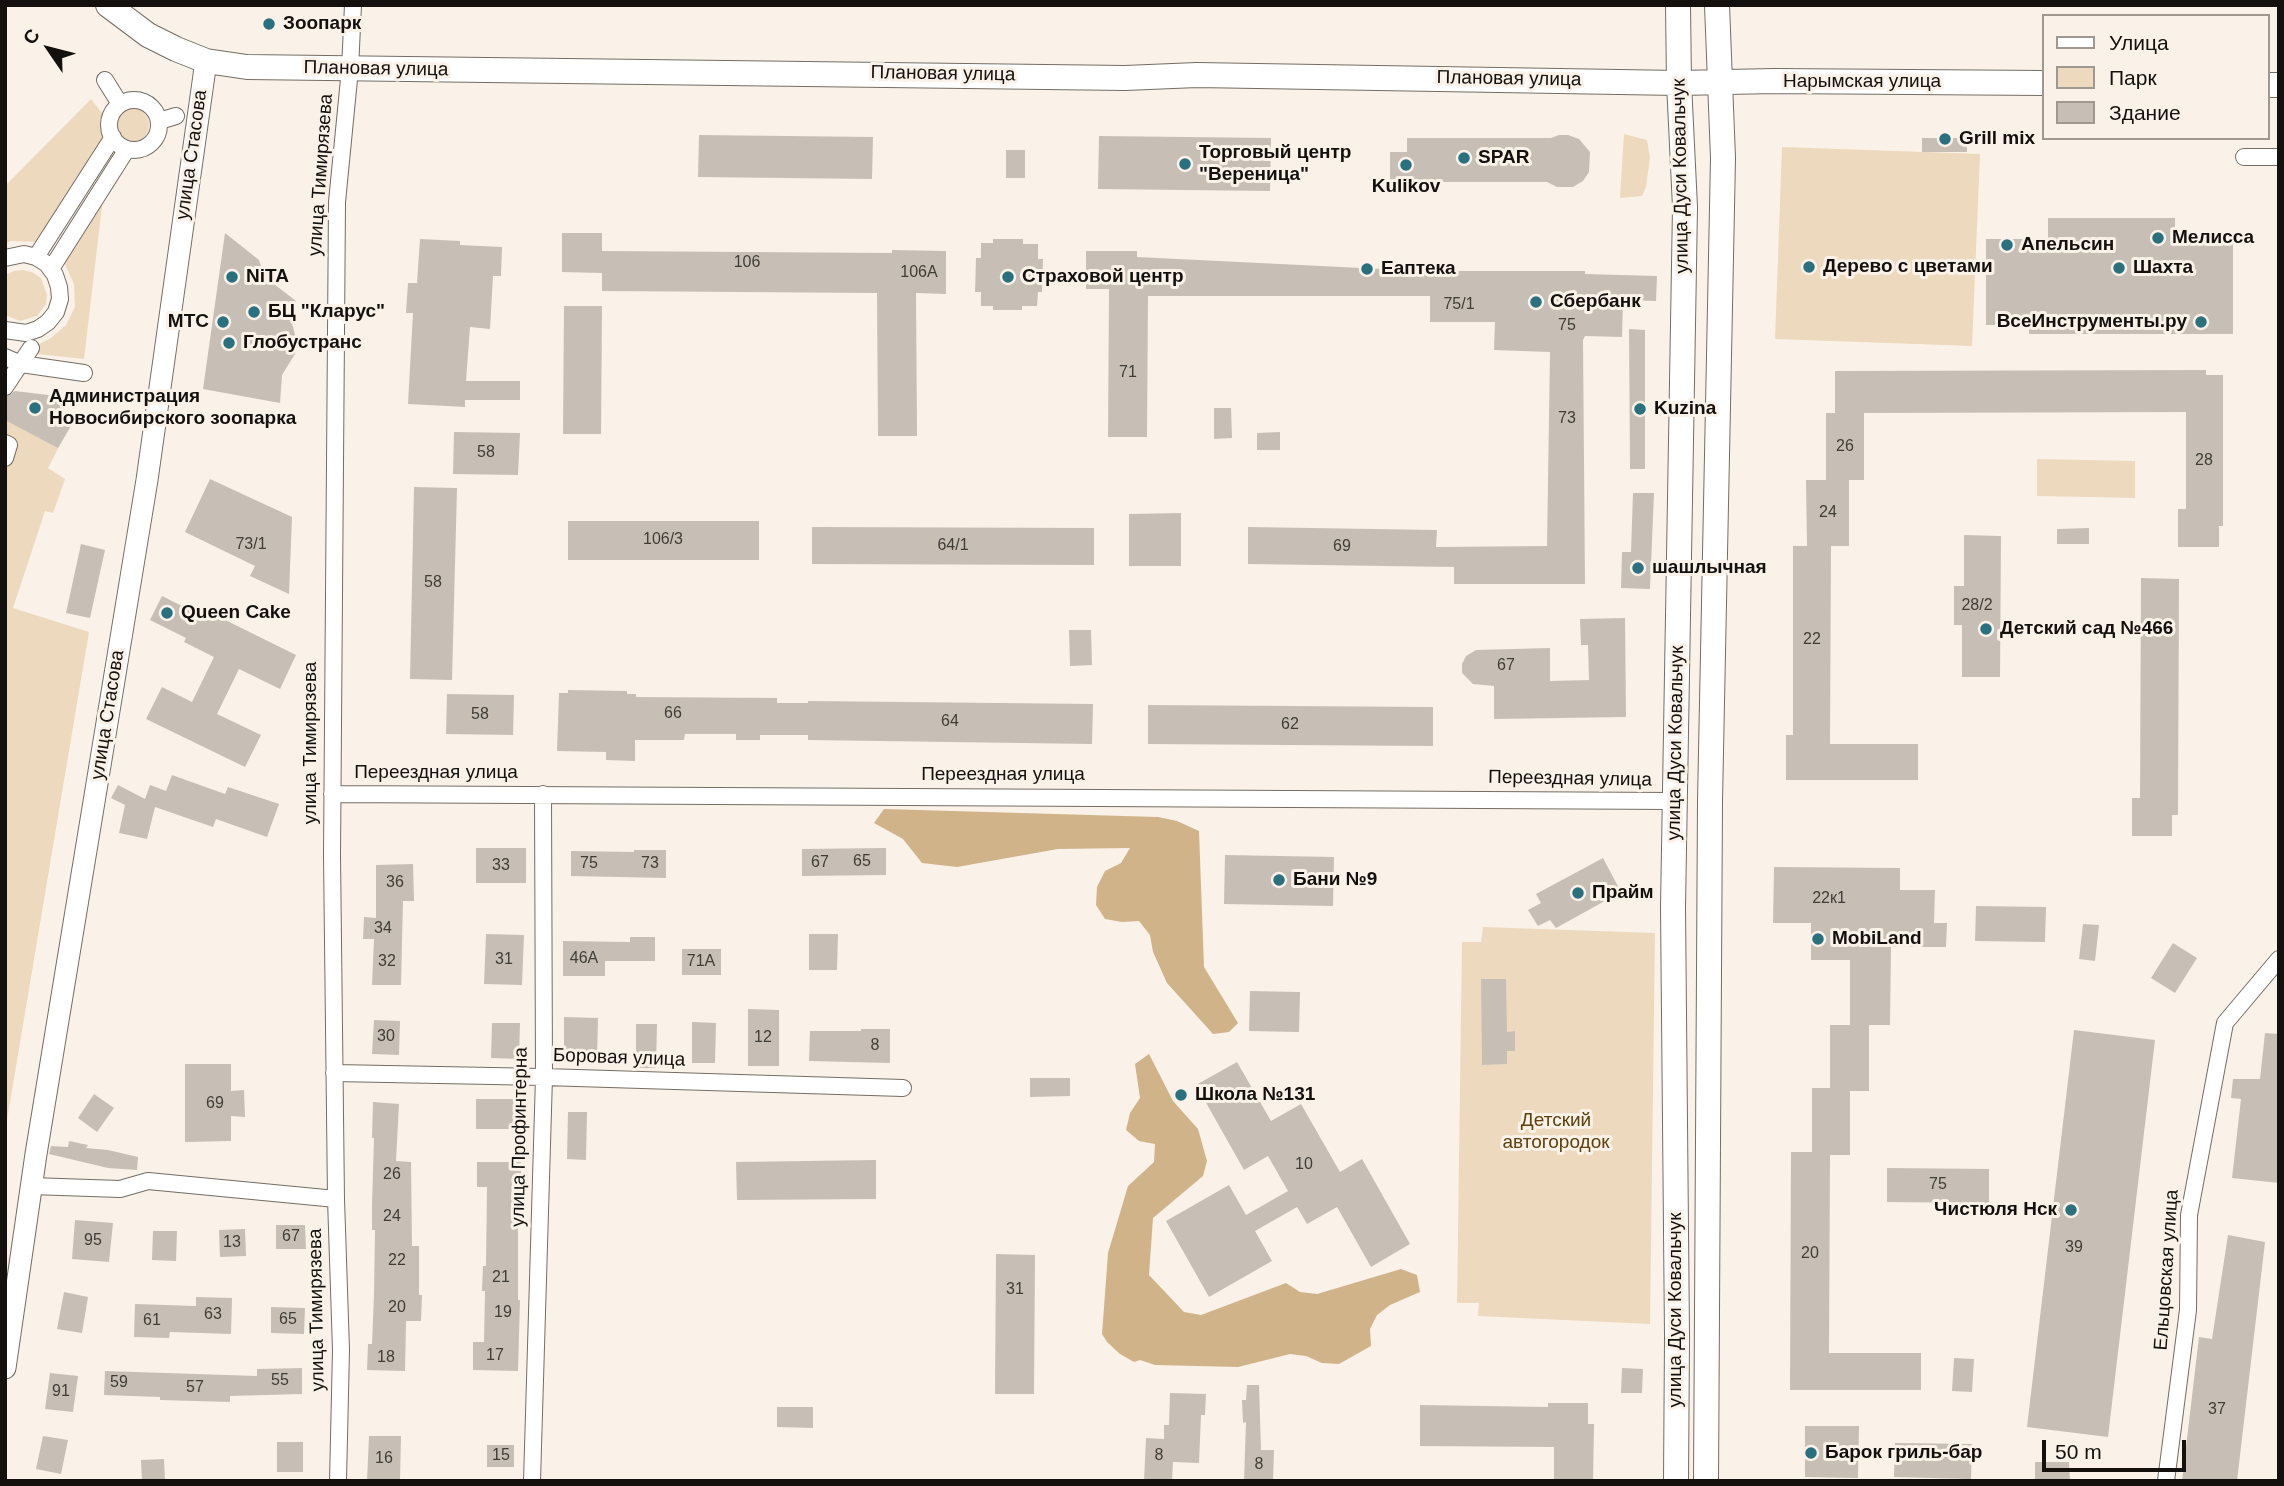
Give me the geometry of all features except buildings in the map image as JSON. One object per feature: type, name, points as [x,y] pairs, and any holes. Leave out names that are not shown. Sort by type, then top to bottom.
[{"type":"main road","name":"Плановая улица","points":[[108,5],[148,35],[206,61],[247,67],[1125,78],[1197,75],[1679,83]]},
{"type":"main road","name":"улица Дуси Ковальчук","points":[[1675,1481],[1677,1323],[1673,907],[1685,207],[1678,5]]},
{"type":"main road","name":"улица Дуси Ковальчук","points":[[1706,1481],[1710,801],[1723,158],[1717,5]]},
{"type":"main road","name":"Нарымская улица","points":[[1679,83],[2042,83]]},
{"type":"street","name":"улица Тимирязева","points":[[338,1481],[341,1350],[336,1199],[332,794],[337,202],[350,69],[353,5]]},
{"type":"street","name":"улица Стасова","points":[[5,1368],[31,1186],[147,480],[206,61]]},
{"type":"street","points":[[105,80],[120,104]]},
{"type":"street","points":[[135,100],[144,102],[156,113],[159,130],[150,144],[142,149],[127,149],[113,137],[109,125],[110,117],[120,104],[135,100]]},
{"type":"street","points":[[159,121],[176,116]]},
{"type":"street","points":[[37,257],[113,137]]},
{"type":"street","points":[[51,269],[127,149]]},
{"type":"street","points":[[2244,157],[2279,157]]},
{"type":"street","points":[[5,258],[23,254],[37,257],[51,269],[59,287],[60,299],[56,312],[38,330],[26,333],[5,330]]},
{"type":"street","points":[[6,385],[13,361],[32,348]]},
{"type":"street","points":[[13,361],[84,373]]},
{"type":"street","points":[[5,443],[9,445],[5,458]]},
{"type":"street","name":"Переездная улица","points":[[332,794],[1674,801]]},
{"type":"street","name":"улица Профинтерна","points":[[532,1481],[544,1077],[543,794]]},
{"type":"street","name":"Ельцовская улица","points":[[2166,1481],[2188,1310],[2189,1215],[2225,1023],[2279,959]]},
{"type":"street","name":"Боровая улица","points":[[334,1073],[903,1087]]},
{"type":"street","points":[[31,1186],[120,1189],[148,1181],[336,1199]]},
{"type":"green space","points":[[91,99],[105,117],[102,141],[38,242],[11,241],[5,244],[5,186]]},
{"type":"green space","points":[[132,108],[144,113],[149,125],[144,137],[132,142],[120,137],[115,125],[120,113]]},
{"type":"green space","points":[[1624,134],[1647,140],[1650,158],[1642,196],[1620,198]]},
{"type":"green space","points":[[1782,147],[1980,154],[1972,346],[1775,339]]},
{"type":"green space","points":[[103,198],[84,359],[37,354],[32,348],[51,338],[66,325],[75,307],[74,284],[63,260]]},
{"type":"green space","points":[[23,270],[41,278],[47,295],[46,304],[37,316],[20,321],[5,315],[5,275]]},
{"type":"green space","points":[[5,412],[62,441],[48,468],[65,479],[53,513],[45,511],[13,608],[89,632],[5,1132]]},
{"type":"green space","points":[[2037,459],[2135,461],[2135,498],[2037,496]]},
{"type":"green space","name":"Детский автогородок","points":[[1483,927],[1655,933],[1650,1324],[1478,1316],[1479,1303],[1457,1303],[1462,942],[1481,942]]},
{"type":"shaded area","points":[[884,809],[1158,817],[1177,821],[1199,831],[1204,967],[1238,1023],[1229,1032],[1213,1034],[1167,983],[1153,952],[1150,935],[1139,921],[1105,919],[1096,905],[1097,887],[1105,871],[1121,863],[1130,848],[1058,849],[957,867],[922,863],[903,839],[874,823]]},
{"type":"shaded area","points":[[1149,1054],[1173,1101],[1198,1129],[1207,1161],[1203,1176],[1153,1218],[1149,1275],[1184,1312],[1201,1315],[1286,1283],[1300,1292],[1317,1294],[1401,1269],[1417,1275],[1420,1292],[1390,1305],[1377,1315],[1370,1329],[1371,1346],[1339,1364],[1322,1363],[1306,1356],[1290,1354],[1238,1367],[1155,1365],[1140,1360],[1134,1362],[1107,1342],[1102,1334],[1108,1253],[1128,1186],[1154,1162],[1155,1144],[1139,1141],[1126,1130],[1130,1113],[1140,1098],[1135,1064]]},
{"type":"place","name":"Зоопарк","points":[[269,24]]},
{"type":"place","name":"Grill mix","points":[[1945,139]]},
{"type":"place","name":"SPAR","points":[[1464,158]]},
{"type":"place","name":"Торговый центр \"Вереница\"","points":[[1185,164]]},
{"type":"place","name":"Kulikov","points":[[1406,165]]},
{"type":"place","name":"Мелисса","points":[[2158,238]]},
{"type":"place","name":"Апельсин","points":[[2007,245]]},
{"type":"place","name":"Дерево с цветами","points":[[1809,267]]},
{"type":"place","name":"Шахта","points":[[2119,268]]},
{"type":"place","name":"Еаптека","points":[[1367,269]]},
{"type":"place","name":"NiTA","points":[[232,277]]},
{"type":"place","name":"Страховой центр","points":[[1008,277]]},
{"type":"place","name":"Сбербанк","points":[[1536,302]]},
{"type":"place","name":"БЦ \"Кларус\"","points":[[254,312]]},
{"type":"place","name":"МТС","points":[[223,322]]},
{"type":"place","name":"ВсеИнструменты.ру","points":[[2201,322]]},
{"type":"place","name":"Глобустранс","points":[[229,343]]},
{"type":"place","name":"Администрация Новосибирского зоопарка","points":[[35,408]]},
{"type":"place","name":"Kuzina","points":[[1640,409]]},
{"type":"place","name":"шашлычная","points":[[1638,568]]},
{"type":"place","name":"Queen Cake","points":[[167,613]]},
{"type":"place","name":"Детский сад №466","points":[[1986,629]]},
{"type":"place","name":"Бани №9","points":[[1279,880]]},
{"type":"place","name":"Прайм","points":[[1578,893]]},
{"type":"place","name":"MobiLand","points":[[1818,939]]},
{"type":"place","name":"Школа №131","points":[[1181,1095]]},
{"type":"place","name":"Чистюля Нск","points":[[2071,1210]]},
{"type":"place","name":"Барок гриль-бар","points":[[1811,1453]]}]
